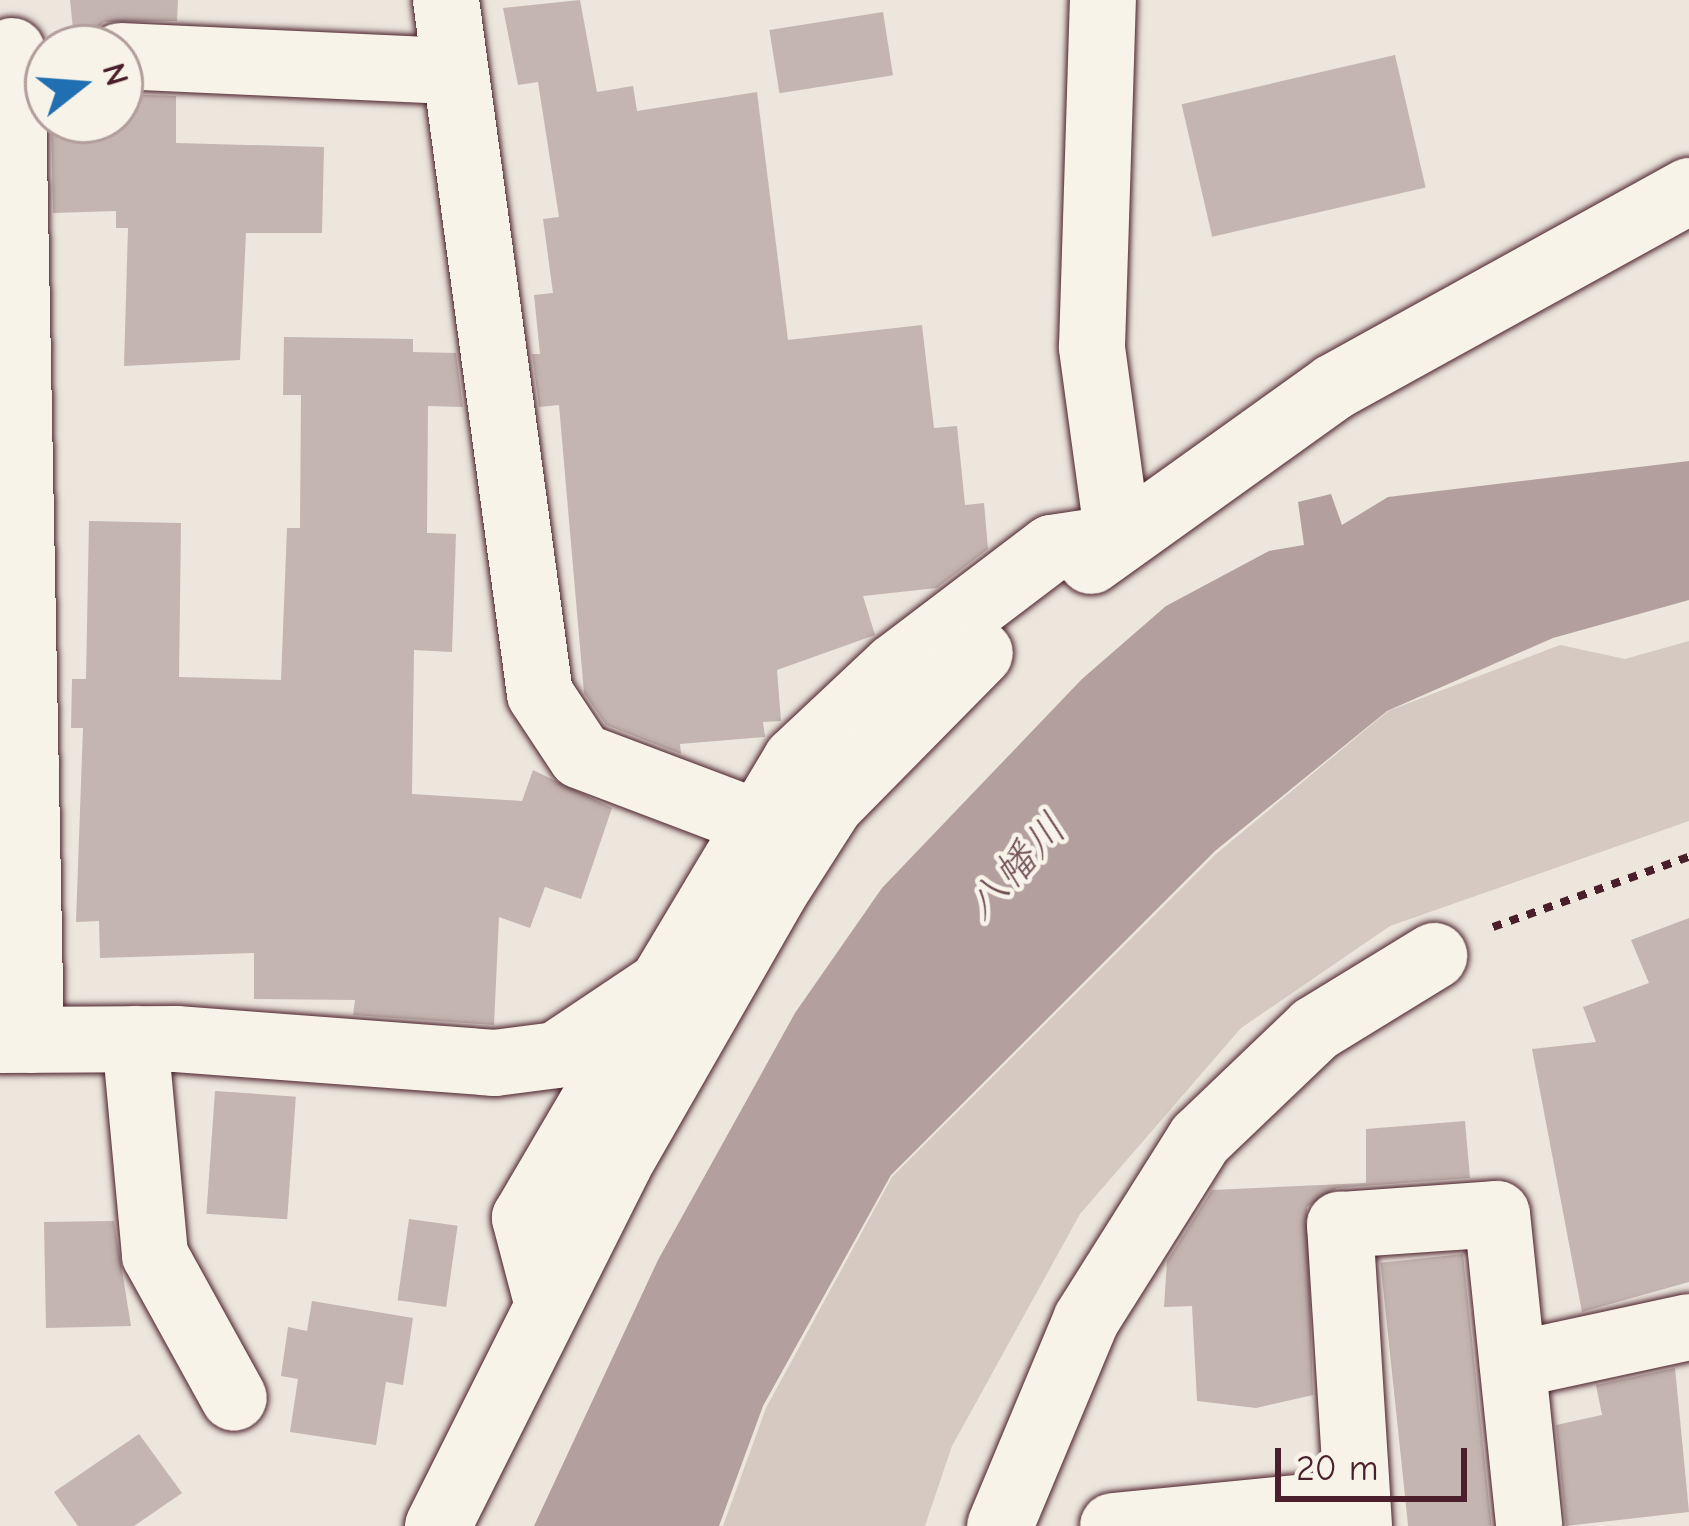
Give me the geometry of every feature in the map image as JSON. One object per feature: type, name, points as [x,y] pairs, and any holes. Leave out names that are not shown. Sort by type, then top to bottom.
[{"type":"street","points":[[446,0],[540,694],[581,756],[753,821]]},
{"type":"street","points":[[1103,0],[1092,347],[1118,538]]},
{"type":"street","points":[[20,52],[15,1040],[135,1040],[495,1063],[556,1055],[662,984]]},
{"type":"street","points":[[144,57],[455,71]]},
{"type":"street","points":[[438,1526],[547,1302],[831,805],[931,694],[1118,538],[1465,307],[1689,191]]},
{"type":"street","points":[[547,1302],[525,1218],[753,821],[796,760],[896,667],[1052,548],[1118,538]]},
{"type":"street","points":[[1000,1526],[1086,1320],[1200,1139],[1316,1029],[1434,956]]},
{"type":"street","points":[[135,1040],[155,1256],[233,1398]]},
{"type":"street","points":[[1113,1526],[1358,1514],[1340,1225],[1498,1214],[1529,1526]]},
{"type":"street","points":[[1514,1365],[1689,1327]]},
{"type":"path","points":[[1434,956],[1689,857]]},
{"type":"shaded area","points":[[1689,641],[1689,821],[1390,926],[1241,1028],[1080,1214],[952,1446],[925,1526],[723,1526],[766,1408],[892,1177],[1216,854],[1388,711],[1560,645],[1625,659]]},
{"type":"water","name":"八幡川","points":[[1689,461],[1689,600],[1553,638],[1387,711],[1215,851],[891,1175],[763,1406],[719,1526],[534,1526],[658,1260],[795,1013],[882,888],[1082,679],[1166,606],[1269,551],[1304,545],[1298,502],[1331,494],[1342,525],[1388,497]]},
{"type":"building","points":[[70,0],[178,0],[177,21],[72,24]]},
{"type":"building","points":[[580,0],[597,92],[633,86],[637,111],[757,92],[788,340],[922,325],[934,428],[957,426],[965,505],[984,503],[988,549],[937,588],[863,596],[875,635],[777,670],[781,721],[763,722],[765,737],[680,744],[681,754],[606,725],[584,693],[559,405],[539,407],[532,354],[540,354],[534,295],[553,293],[543,219],[559,217],[538,82],[518,85],[503,8]]},
{"type":"building","points":[[883,12],[893,75],[779,93],[769,30]]},
{"type":"building","points":[[1395,55],[1426,188],[1212,237],[1182,104]]},
{"type":"building","points":[[144,95],[176,96],[176,143],[324,147],[322,233],[246,233],[240,360],[124,366],[128,228],[116,228],[116,211],[53,213],[52,144],[144,144]]},
{"type":"building","points":[[284,337],[413,339],[413,352],[456,353],[463,407],[428,406],[427,533],[456,534],[452,652],[414,650],[412,794],[522,801],[533,770],[612,808],[581,899],[545,887],[530,928],[499,917],[494,1025],[353,1015],[355,1000],[254,999],[254,953],[100,958],[99,921],[76,922],[83,728],[71,728],[72,679],[86,679],[89,521],[181,523],[179,677],[281,680],[287,528],[300,528],[301,395],[283,395]]},
{"type":"building","points":[[1689,918],[1689,1282],[1582,1312],[1532,1049],[1596,1042],[1583,1007],[1649,983],[1631,940]]},
{"type":"building","points":[[215,1091],[296,1097],[287,1219],[206,1214]]},
{"type":"building","points":[[1465,1121],[1470,1178],[1337,1188],[1307,1207],[1313,1395],[1256,1408],[1197,1401],[1192,1306],[1164,1307],[1167,1261],[1212,1190],[1366,1183],[1366,1129]]},
{"type":"building","points":[[409,1219],[458,1226],[446,1307],[398,1300]]},
{"type":"building","points":[[114,1221],[131,1326],[46,1328],[44,1222]]},
{"type":"building","points":[[1463,1254],[1492,1526],[1408,1526],[1380,1263]]},
{"type":"building","points":[[312,1301],[413,1318],[403,1385],[386,1382],[376,1445],[290,1432],[298,1379],[281,1376],[288,1327],[307,1331]]},
{"type":"building","points":[[1675,1368],[1689,1512],[1566,1526],[1556,1425],[1602,1415],[1596,1385]]},
{"type":"building","points":[[139,1434],[182,1493],[134,1526],[78,1526],[54,1492]]}]
